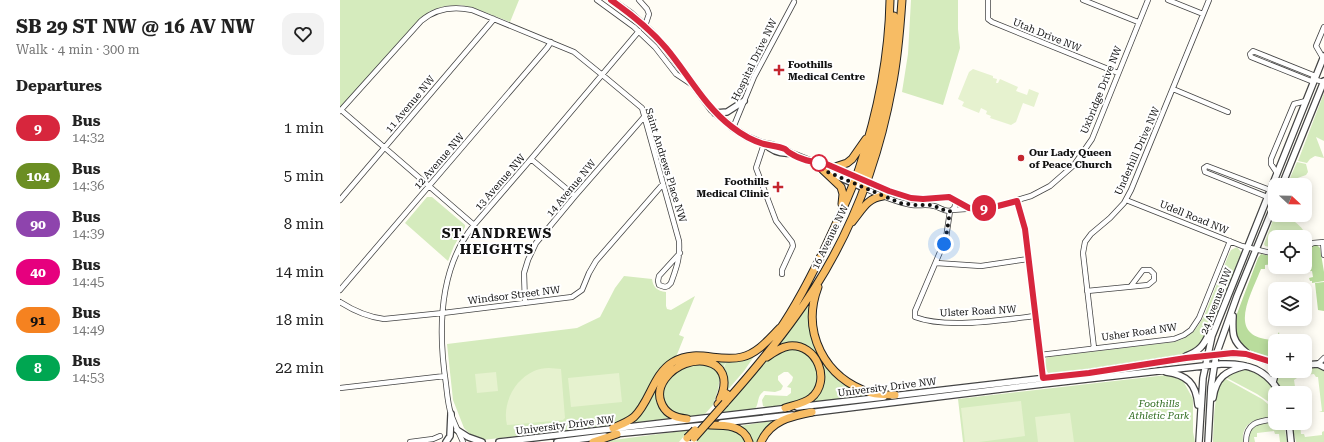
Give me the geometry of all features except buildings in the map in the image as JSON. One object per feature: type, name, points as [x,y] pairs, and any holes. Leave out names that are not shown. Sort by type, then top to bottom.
[{"type":"highway","name":"16 Avenue NW","points":[[689,440],[761,362],[794,319],[822,276],[847,228],[860,181],[881,84],[889,23],[890,0]]},
{"type":"highway","points":[[860,181],[878,122],[888,73],[894,22],[893,0]]},
{"type":"highway","name":"16 Avenue NW","points":[[721,404],[758,359],[782,326],[809,281],[840,215],[860,181],[883,127],[892,87],[899,44],[902,0]]},
{"type":"highway","points":[[835,167],[847,163],[852,159],[866,139],[871,126]]},
{"type":"highway","points":[[823,170],[842,190],[843,194],[840,215]]},
{"type":"highway","points":[[847,228],[870,200],[884,196]]},
{"type":"highway","points":[[822,276],[814,302],[812,319],[817,346],[838,374],[845,380],[870,392],[882,395],[895,395]]},
{"type":"highway","points":[[593,442],[615,431],[634,416],[643,406],[660,376],[672,363],[681,358],[690,356],[728,358],[743,357],[760,348],[782,326]]},
{"type":"highway","points":[[761,362],[775,351],[791,346],[797,346],[811,354],[821,368],[821,382],[816,392],[806,401],[785,408]]},
{"type":"highway","points":[[687,420],[677,418],[664,408],[660,396],[662,383],[672,372],[683,364],[695,360],[705,361],[714,364],[720,370],[723,375],[724,386],[721,404]]},
{"type":"highway","points":[[761,442],[766,432],[777,423],[791,417],[812,412]]},
{"type":"highway","points":[[710,425],[730,425],[735,427],[745,435],[749,442]]},
{"type":"street","points":[[598,0],[639,31],[655,47],[676,74],[695,87]]},
{"type":"street","points":[[609,9],[610,0]]},
{"type":"street","points":[[610,0],[645,26],[666,48],[715,113],[733,128],[748,137],[782,154],[790,153],[815,163],[823,170],[911,198],[923,199],[949,197],[969,208]]},
{"type":"street","points":[[639,0],[647,9],[649,14],[645,26]]},
{"type":"street","name":"Utah Drive NW","points":[[988,0],[988,18],[992,22],[1118,73]]},
{"type":"street","points":[[1084,0],[1138,22]]},
{"type":"street","name":"Uxbridge Drive NW","points":[[951,210],[994,207],[1031,196],[1050,186],[1074,165],[1092,139],[1148,0]]},
{"type":"street","points":[[1168,0],[1203,14]]},
{"type":"street","name":"Underhill Drive NW","points":[[1094,348],[1083,253],[1085,242],[1091,234],[1110,218],[1126,200],[1138,176],[1209,0]]},
{"type":"street","name":"Hospital Drive NW","points":[[733,128],[768,49],[794,2]]},
{"type":"street","name":"Saint Andrews Place NW","points":[[341,111],[417,25],[428,15],[441,10],[457,8],[472,10],[551,42],[579,55],[642,108],[679,241],[680,253],[679,259],[671,283],[665,287],[659,285],[659,276],[680,253]]},
{"type":"street","name":"11 Avenue NW","points":[[340,200],[494,19]]},
{"type":"street","name":"24 Avenue NW","points":[[1275,178],[1324,57],[1316,46],[1324,27]]},
{"type":"street","name":"13 Avenue NW","points":[[463,442],[451,414],[442,343],[446,287],[459,247],[474,225],[639,31]]},
{"type":"street","name":"12 Avenue NW","points":[[340,290],[551,42]]},
{"type":"street","points":[[1285,178],[1324,82],[1314,79],[1311,81],[1251,57],[1250,54],[1254,51],[1313,75],[1314,79]]},
{"type":"street","points":[[667,63],[674,66],[678,64]]},
{"type":"street","points":[[1173,90],[1228,112]]},
{"type":"street","points":[[715,113],[728,112],[744,101]]},
{"type":"street","points":[[1277,173],[1271,164],[1271,159],[1294,104],[1306,101]]},
{"type":"street","points":[[341,111],[474,225]]},
{"type":"street","name":"14 Avenue NW","points":[[525,303],[524,273],[530,254],[536,243],[644,117]]},
{"type":"street","points":[[764,144],[756,168],[776,221],[794,246],[782,270],[782,274]]},
{"type":"street","points":[[531,159],[575,196]]},
{"type":"street","points":[[815,163],[824,163],[835,167],[884,196],[908,204],[932,205],[946,211],[951,210],[955,204],[953,199]]},
{"type":"street","points":[[1268,189],[1207,166],[1204,168],[1205,172],[1268,196]]},
{"type":"street","name":"Windsor Street NW","points":[[340,302],[359,313],[377,318],[394,318],[569,298],[577,294],[583,287],[596,261],[663,184]]},
{"type":"street","name":"24 Avenue NW","points":[[1199,442],[1199,419],[1205,366],[1212,336],[1268,196]]},
{"type":"street","points":[[943,209],[941,203],[945,197]]},
{"type":"street","name":"Udell Road NW","points":[[1126,200],[1230,241],[1268,253]]},
{"type":"street","points":[[1017,201],[1025,229],[1043,381]]},
{"type":"street","name":"Ulster Road NW","points":[[951,210],[946,238],[915,311],[915,317],[932,321],[952,322],[992,321],[1035,316]]},
{"type":"street","name":"24 Avenue NW","points":[[1208,442],[1211,387],[1216,355],[1268,220]]},
{"type":"street","name":"Usher Road NW","points":[[1040,354],[1174,339],[1184,335],[1199,318],[1230,241]]},
{"type":"street","points":[[1312,245],[1324,242],[1324,254]]},
{"type":"street","points":[[936,263],[981,266],[1028,259]]},
{"type":"street","points":[[1087,291],[1148,285],[1154,280],[1154,274],[1150,270],[1143,270],[1132,286]]},
{"type":"street","points":[[1176,360],[1196,352],[1202,347],[1224,305]]},
{"type":"street","points":[[1233,309],[1232,333],[1235,342],[1249,355]]},
{"type":"street","name":"University Drive NW","points":[[499,442],[615,431],[710,425],[1043,381],[1176,360],[1233,353],[1249,355],[1268,361]]},
{"type":"street","points":[[1318,364],[1324,358]]},
{"type":"street","name":"University Drive NW","points":[[557,442],[687,420],[785,408],[895,395],[1160,371],[1214,364],[1248,366],[1263,373],[1276,386]]},
{"type":"street","points":[[1312,364],[1318,364],[1324,367]]},
{"type":"street","points":[[1208,425],[1214,390],[1218,381],[1230,371],[1248,366]]},
{"type":"street","points":[[1160,371],[1182,376],[1192,386],[1198,401],[1199,419]]},
{"type":"street","points":[[340,388],[445,376]]},
{"type":"street","points":[[446,442],[450,436],[451,414]]},
{"type":"street","points":[[1246,442],[1247,433],[1253,425],[1261,421],[1268,420]]},
{"type":"street","points":[[457,430],[468,437],[482,442]]},
{"type":"street","points":[[1289,430],[1291,442]]},
{"type":"street","points":[[410,442],[432,439],[440,436]]},
{"type":"green space","points":[[340,0],[519,0],[510,22],[474,8],[461,5],[445,6],[430,11],[404,36],[340,108]]},
{"type":"green space","points":[[911,0],[958,0],[958,29],[960,48],[943,105],[902,92],[908,54]]},
{"type":"green space","points":[[973,69],[993,76],[993,78],[997,79],[996,83],[998,83],[1000,79],[1018,87],[1016,91],[1027,95],[1029,89],[1039,93],[1034,107],[1023,103],[1016,122],[1011,125],[990,118],[991,116],[986,114],[987,111],[981,108],[979,113],[962,106],[964,102],[958,99],[969,72]]},
{"type":"green space","points":[[1324,93],[1324,141],[1316,137],[1324,158],[1315,156],[1307,163],[1298,161]]},
{"type":"green space","points":[[1297,162],[1306,164],[1308,172],[1306,175],[1298,178],[1290,178]]},
{"type":"green space","points":[[427,197],[432,197],[465,225],[448,261],[405,223]]},
{"type":"green space","points":[[1272,222],[1295,222],[1303,230],[1269,230]]},
{"type":"green space","points":[[1268,233],[1268,247],[1264,244]]},
{"type":"green space","points":[[1317,245],[1320,248],[1324,281],[1312,283],[1312,281],[1310,281],[1309,278],[1313,277],[1312,247]]},
{"type":"green space","points":[[1237,247],[1241,254],[1220,308],[1206,338],[1198,348],[1186,354],[1176,356],[1053,375],[1049,374],[1045,362],[1046,358],[1048,357],[1174,342],[1185,338],[1195,329],[1204,316],[1229,254],[1231,250]]},
{"type":"green space","points":[[1261,254],[1268,256],[1268,265],[1265,265],[1265,269],[1261,269],[1251,292],[1245,315],[1246,325],[1251,333],[1261,338],[1268,339],[1268,357],[1247,349],[1241,345],[1236,337],[1235,319],[1258,258]]},
{"type":"green space","points":[[624,276],[652,279],[656,288],[660,291],[666,292],[667,309],[671,310],[695,296],[679,335],[684,337],[676,357],[668,362],[656,375],[638,407],[630,416],[613,426],[482,440],[471,435],[464,428],[453,400],[447,344],[577,328],[600,317],[615,288]]},
{"type":"green space","points":[[1324,282],[1324,311],[1318,310],[1315,283]]},
{"type":"green space","points":[[811,299],[809,321],[813,343],[817,353],[830,372],[841,382],[867,396],[806,404],[813,400],[821,363],[814,352],[780,345]]},
{"type":"green space","points":[[785,349],[800,349],[815,360],[820,379],[811,396],[780,407],[773,408],[763,406],[762,400],[765,395],[787,396],[791,393],[791,388],[787,387],[792,381],[793,377],[788,372],[784,372],[778,376],[778,380],[783,386],[781,390],[775,392],[764,391],[759,397],[755,409],[721,413],[771,356]]},
{"type":"green space","points":[[755,355],[744,371],[726,392],[723,369],[727,361]]},
{"type":"green space","points":[[684,360],[727,361],[723,367],[717,363],[682,363],[659,387],[670,419],[626,425],[663,375],[674,365]]},
{"type":"green space","points":[[690,364],[712,365],[720,377],[718,390],[713,405],[704,415],[678,416],[668,409],[662,397],[662,392],[670,376]]},
{"type":"green space","points":[[1312,365],[1322,368],[1324,371],[1324,412],[1319,412],[1322,411],[1318,377],[1312,374]]},
{"type":"green space","points":[[549,368],[561,369],[565,418],[563,420],[507,425],[506,409],[515,387],[521,380],[534,371]]},
{"type":"green space","points":[[1246,369],[1256,372],[1271,386],[1268,386],[1268,401],[1225,377],[1229,374]]},
{"type":"green space","points":[[496,372],[498,391],[477,393],[475,374]]},
{"type":"green space","points":[[619,373],[622,402],[571,407],[568,378]]},
{"type":"green space","name":"Foothills Athletic Park","points":[[1167,375],[1182,379],[1193,399],[1193,432],[1195,442],[963,442],[958,399]]},
{"type":"green space","points":[[1224,378],[1262,399],[1268,404],[1268,417],[1257,420],[1248,425],[1243,435],[1243,442],[1213,442],[1216,400],[1220,385]]},
{"type":"green space","points":[[1297,378],[1294,380],[1295,386],[1279,386],[1275,379]]},
{"type":"green space","points":[[1021,401],[1025,436],[979,442],[965,442],[961,408]]},
{"type":"green space","points":[[1070,413],[1074,442],[1038,442],[1035,417]]},
{"type":"green space","points":[[777,420],[759,442],[751,442],[740,426]]},
{"type":"green space","points":[[1268,423],[1268,430],[1285,430],[1287,442],[1280,442],[1279,434],[1275,434],[1274,431],[1257,433],[1257,437],[1254,437],[1255,442],[1249,442],[1250,432],[1253,428]]},
{"type":"green space","points":[[717,427],[738,430],[747,442],[696,442],[707,428]]},
{"type":"green space","points":[[689,430],[679,442],[601,442],[606,441]]},
{"type":"green space","points":[[1293,430],[1301,430],[1301,434],[1304,434],[1305,437],[1322,435],[1322,432],[1324,431],[1324,442],[1296,442]]},
{"type":"bus line","name":"9","points":[[611,0],[640,21],[666,48],[712,110],[720,118],[738,132],[748,137],[764,144],[786,150],[815,163],[824,163],[848,172],[889,191],[911,198],[923,199],[951,197],[969,208],[976,209],[994,207],[1017,201],[1025,229],[1043,378],[1233,353],[1246,354],[1268,361]]},
{"type":"place","name":"Foothills Medical Centre","points":[[779,70]]},
{"type":"place","name":"Our Lady Queen of Peace Church","points":[[1021,158]]},
{"type":"place","name":"Foothills Medical Clinic","points":[[778,187]]},
{"type":"district","name":"ST. ANDREWS HEIGHTS","points":[[497,242]]},
{"type":"route","points":[[819,163],[819,166],[823,170],[900,203],[910,205],[932,205],[946,211],[950,211],[944,244]]}]
